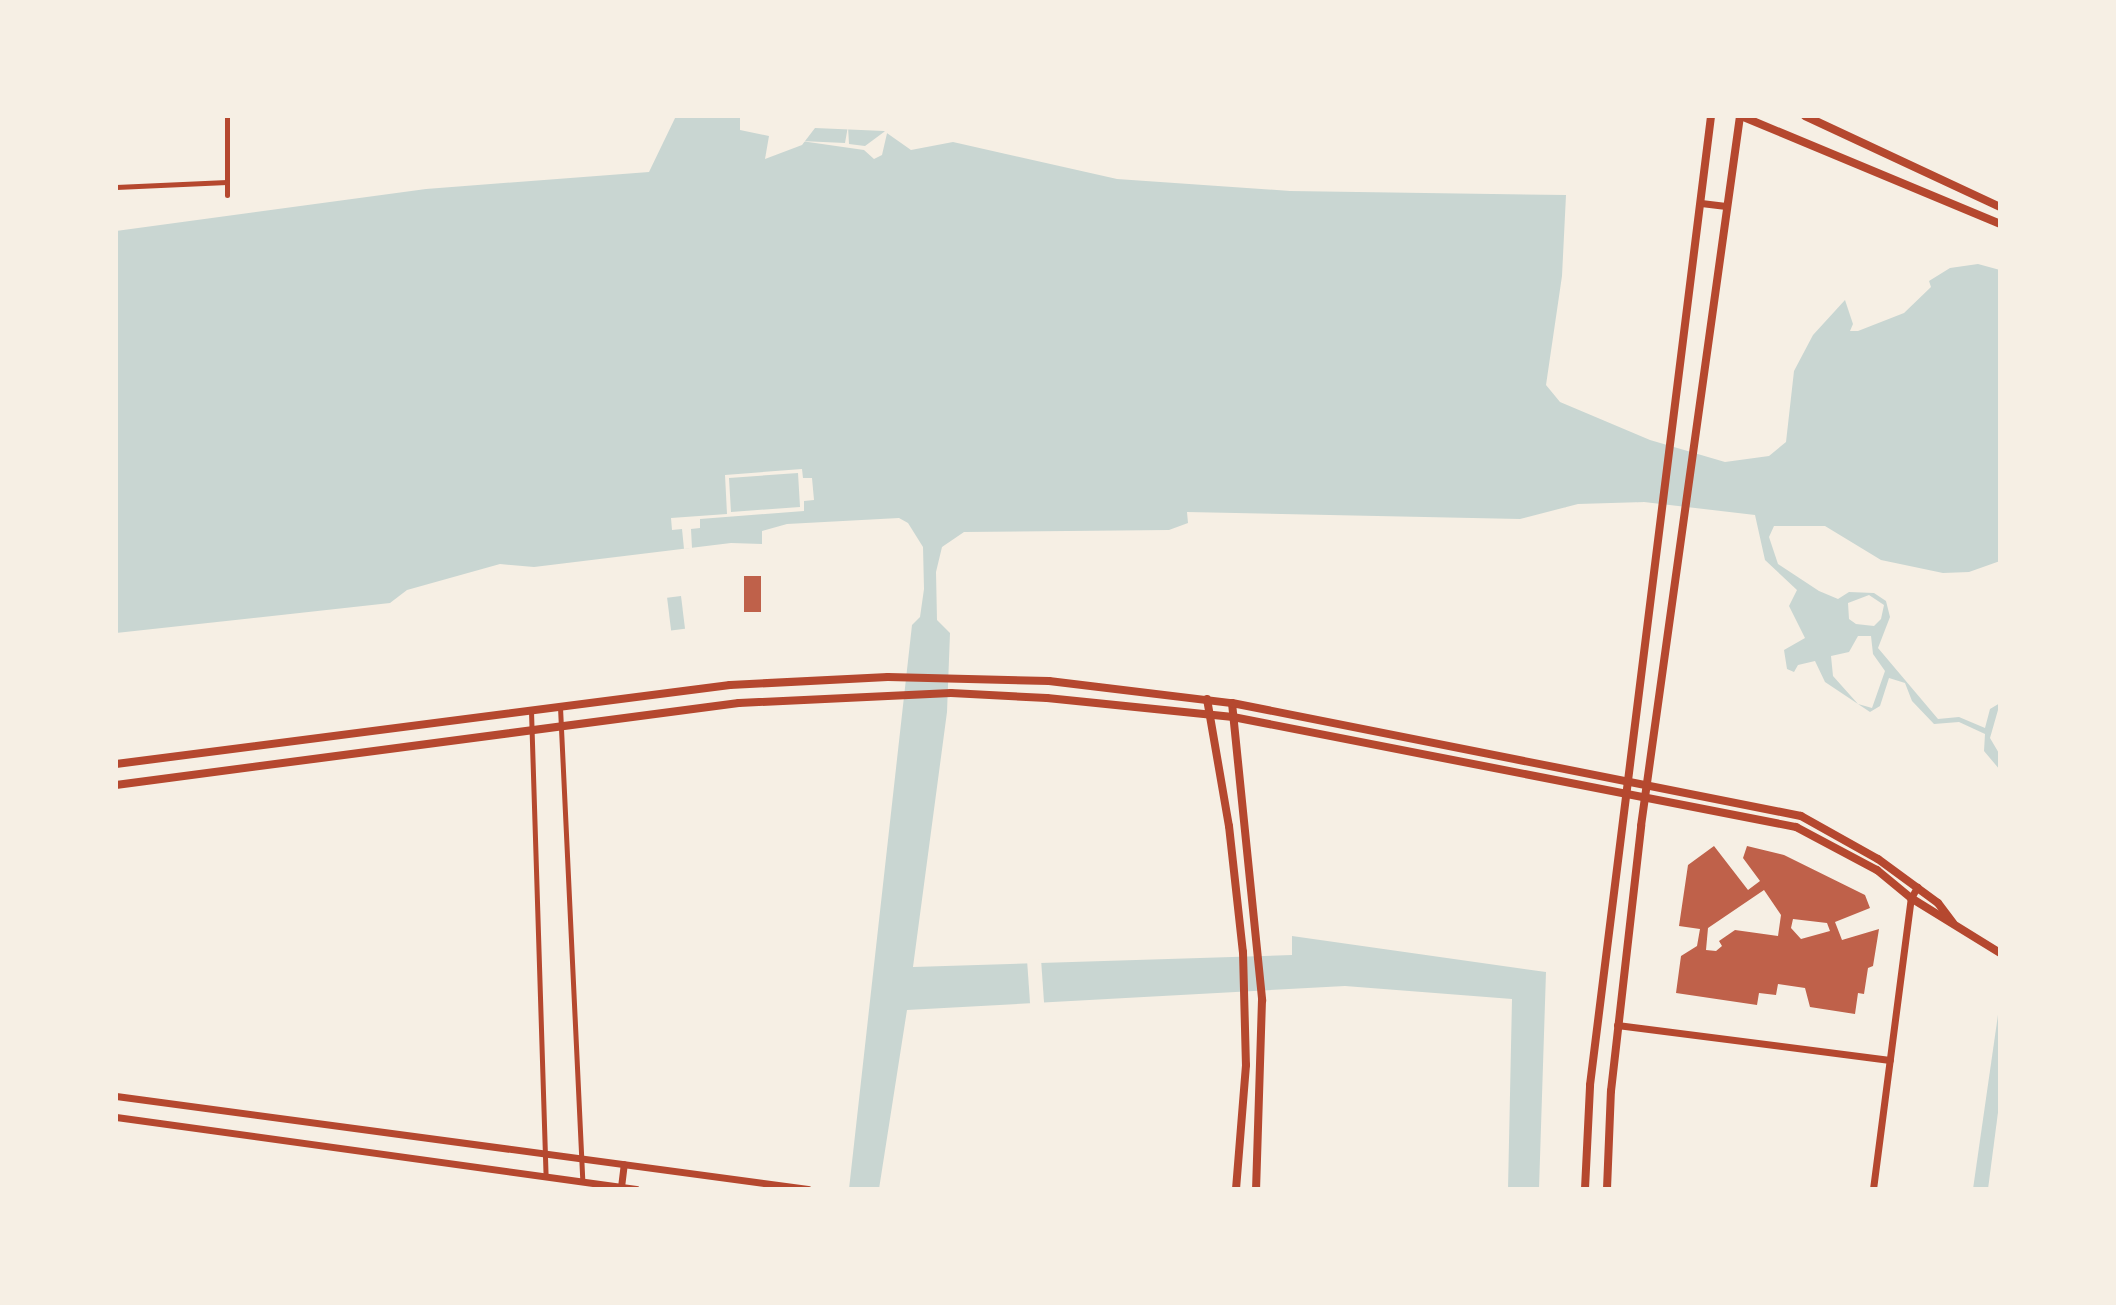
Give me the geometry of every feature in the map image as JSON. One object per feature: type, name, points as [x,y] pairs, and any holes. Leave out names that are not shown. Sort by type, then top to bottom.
[{"type":"main road","points":[[1585,1189],[1590,1085],[1711,116]]},
{"type":"main road","points":[[1607,1189],[1617,1025],[1646,787],[1741,116],[2000,224]]},
{"type":"main road","points":[[1805,116],[2000,207]]},
{"type":"main road","points":[[116,764],[730,685],[956,676],[1232,703],[1801,816],[1878,859],[1917,887],[1938,903],[1956,928]]},
{"type":"main road","points":[[116,785],[739,703],[951,693],[1210,714],[1796,827],[1877,870],[1911,898],[2000,953]]},
{"type":"main road","points":[[1207,699],[1243,952],[1245,1101],[1236,1189]]},
{"type":"main road","points":[[1232,703],[1260,951],[1262,1000],[1256,1189]]},
{"type":"street","points":[[227,116],[227,195]]},
{"type":"street","points":[[116,187],[227,182]]},
{"type":"street","points":[[1701,203],[1726,206]]},
{"type":"street","points":[[560,707],[582,1181]]},
{"type":"street","points":[[531,710],[546,1176]]},
{"type":"street","points":[[1290,728],[1300,716]]},
{"type":"street","points":[[1873,1189],[1911,898],[1917,887]]},
{"type":"street","points":[[1617,1025],[1890,1060]]},
{"type":"street","points":[[116,1096],[808,1189]]},
{"type":"street","points":[[116,1117],[636,1189]]},
{"type":"street","points":[[621,1187],[624,1164]]},
{"type":"shaded area","points":[[676,116],[740,116],[740,130],[769,136],[765,159],[802,145],[815,128],[884,131],[911,150],[953,142],[1117,179],[1290,191],[1566,195],[1562,276],[1546,385],[1560,402],[1650,440],[1725,462],[1769,456],[1786,442],[1794,371],[1813,335],[1845,300],[1853,324],[1850,331],[1858,331],[1904,313],[1931,287],[1929,281],[1950,268],[1978,264],[2000,270],[2000,561],[1969,572],[1943,573],[1881,560],[1825,526],[1774,526],[1769,537],[1778,564],[1819,591],[1838,599],[1849,592],[1874,593],[1886,601],[1890,617],[1878,648],[1938,719],[1959,717],[1985,728],[1990,709],[2000,703],[1990,738],[2000,755],[2000,770],[1984,751],[1985,734],[1959,722],[1934,724],[1912,701],[1905,683],[1889,678],[1880,706],[1870,712],[1858,704],[1825,682],[1815,661],[1798,665],[1794,672],[1787,669],[1784,650],[1805,638],[1789,606],[1797,590],[1765,560],[1755,515],[1644,502],[1578,504],[1520,519],[1187,512],[1188,523],[1169,530],[964,532],[942,547],[936,572],[937,620],[950,633],[947,712],[913,967],[1292,955],[1292,936],[1546,972],[1539,1189],[1508,1189],[1512,999],[1345,986],[907,1010],[879,1189],[849,1189],[912,625],[920,617],[924,589],[923,547],[908,523],[899,518],[787,524],[762,531],[762,544],[731,543],[534,567],[500,564],[407,590],[390,603],[116,633],[116,231],[426,189],[649,172]],"holes":[[[1869,595],[1884,605],[1881,619],[1874,626],[1856,624],[1849,619],[1848,603]],[[1858,636],[1871,636],[1873,654],[1885,671],[1872,708],[1858,704],[1833,676],[1831,656],[1849,652]]]},
{"type":"shaded area","points":[[681,596],[685,629],[671,630],[667,598]]},
{"type":"shaded area","points":[[2000,1001],[2000,1097],[1988,1189],[1973,1189]]},
{"type":"pier","points":[[848,126],[849,144],[865,146],[888,129],[882,155],[874,159],[864,150],[801,141],[845,143]]},
{"type":"pier","points":[[802,469],[803,478],[812,478],[814,500],[804,501],[804,511],[700,519],[700,528],[691,529],[692,548],[684,549],[682,529],[672,530],[671,518],[727,514],[725,475]],"holes":[[[798,473],[800,507],[731,512],[729,478]]]},
{"type":"pier","points":[[1041,959],[1044,1008],[1030,1009],[1027,960]]},
{"type":"building","points":[[744,576],[761,576],[761,612],[744,612]]},
{"type":"building","points":[[1714,846],[1748,890],[1760,881],[1743,858],[1747,846],[1784,855],[1865,895],[1870,908],[1835,922],[1842,940],[1879,929],[1873,966],[1868,968],[1864,994],[1858,993],[1855,1014],[1810,1007],[1805,988],[1778,984],[1776,995],[1759,993],[1757,1005],[1676,993],[1681,956],[1697,946],[1700,929],[1679,926],[1688,865]],"holes":[[[1764,890],[1781,915],[1778,936],[1735,930],[1719,941],[1722,946],[1716,951],[1706,950],[1708,928]],[[1793,919],[1827,923],[1830,931],[1801,939],[1791,928]]]}]
